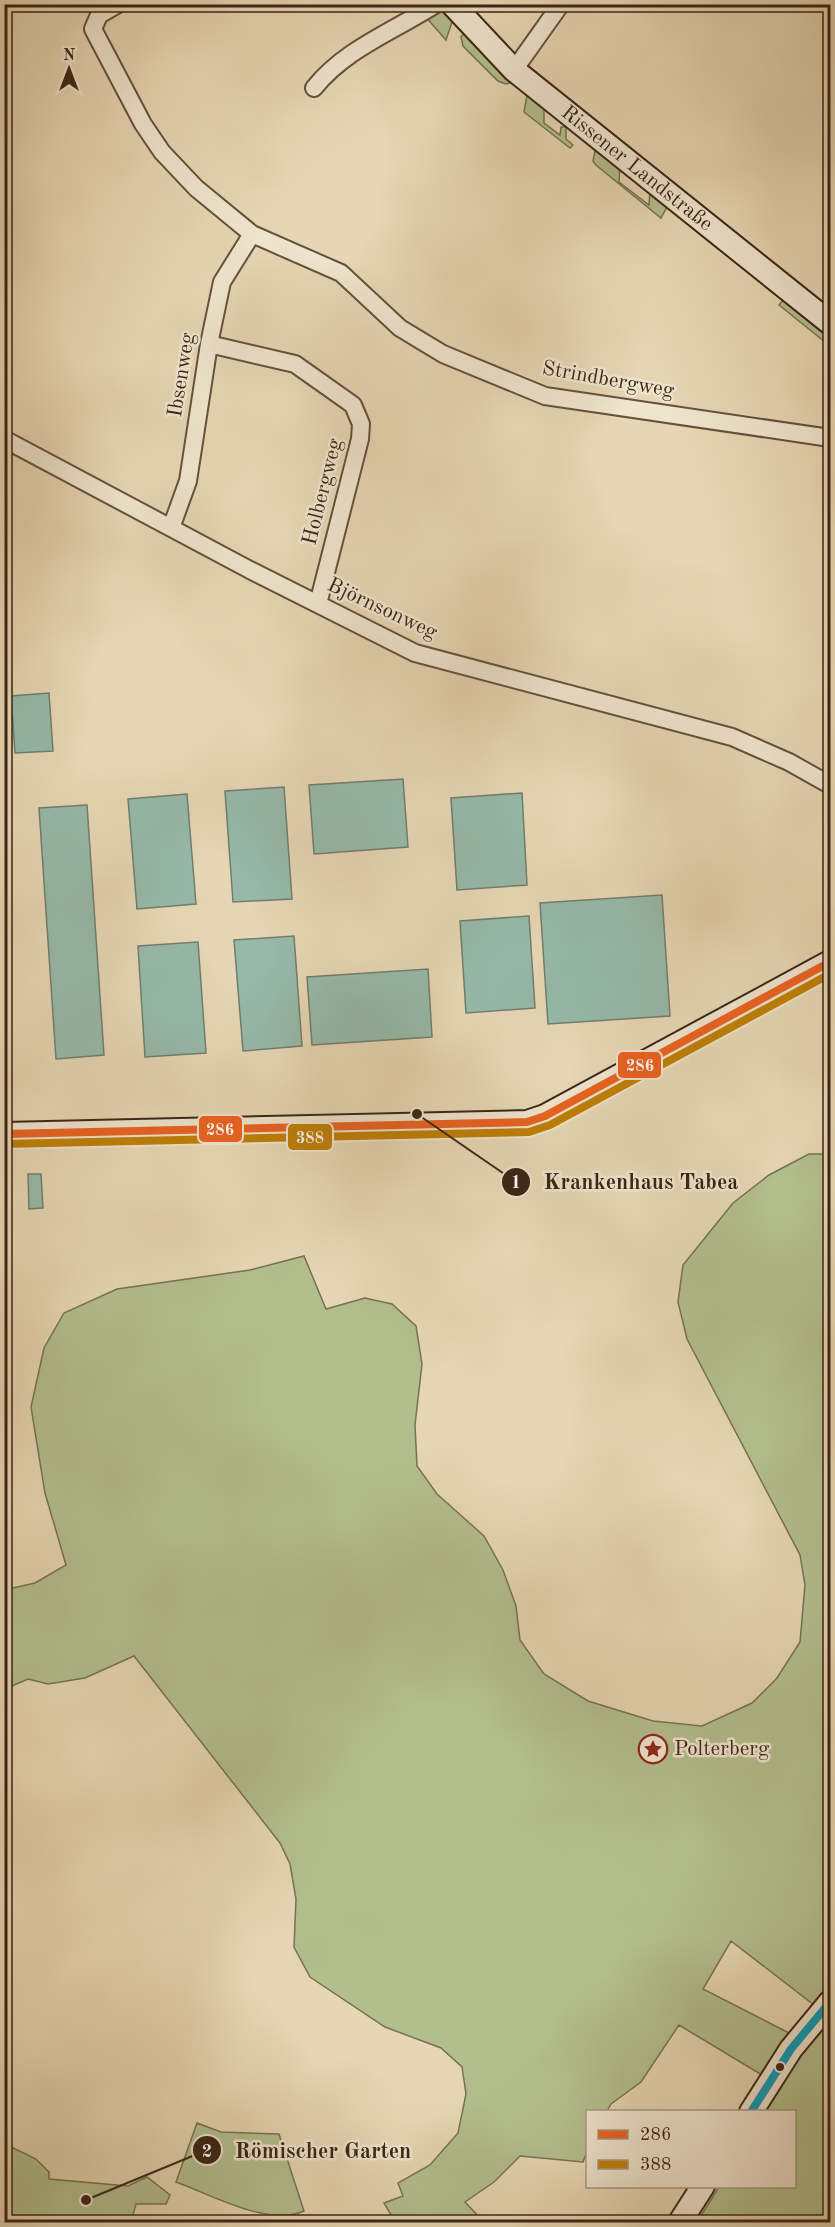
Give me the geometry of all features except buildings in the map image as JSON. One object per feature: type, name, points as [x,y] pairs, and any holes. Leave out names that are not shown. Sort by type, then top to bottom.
[{"type":"street","name":"Strindbergweg","points":[[118,4],[99,15],[93,29],[143,124],[162,152],[196,188],[252,234],[341,273],[400,328],[443,354],[545,396],[831,438]]},
{"type":"street","points":[[314,88],[327,71],[344,58],[436,4]]},
{"type":"street","name":"Rissener Landstraße","points":[[452,4],[514,70],[831,323]]},
{"type":"street","points":[[514,70],[561,4]]},
{"type":"street","name":"Ibsenweg","points":[[171,528],[188,481],[209,344],[222,282],[252,234]]},
{"type":"street","name":"Holbergweg","points":[[209,344],[295,364],[353,405],[361,424],[360,439],[318,604]]},
{"type":"street","name":"Björnsonweg","points":[[4,439],[414,653],[732,737],[789,762],[831,785]]},
{"type":"street","points":[[4,1134],[527,1122],[545,1116],[831,962]]},
{"type":"street","points":[[752,2110],[791,2049],[831,2002]]},
{"type":"street","points":[[680,2223],[702,2188]]},
{"type":"green space","points":[[444,9],[453,19],[446,40],[425,16],[433,10]]},
{"type":"green space","points":[[465,32],[513,82],[506,84],[498,81],[463,46],[461,37]]},
{"type":"green space","points":[[527,95],[544,106],[544,123],[560,135],[561,127],[566,127],[566,139],[573,145],[570,148],[524,112]]},
{"type":"green space","points":[[599,148],[620,165],[619,182],[649,205],[650,189],[668,205],[661,218],[596,165],[593,161],[595,151]]},
{"type":"green space","points":[[785,298],[830,333],[830,346],[779,305]]},
{"type":"green space","points":[[809,1154],[830,1154],[830,2222],[697,2222],[718,2188],[796,2188],[796,2110],[763,2110],[762,2075],[679,2025],[641,2082],[611,2104],[608,2110],[586,2110],[586,2154],[583,2162],[520,2156],[494,2182],[465,2202],[484,2222],[395,2222],[384,2203],[403,2196],[398,2183],[430,2165],[458,2133],[466,2094],[462,2067],[441,2048],[385,2027],[310,1977],[294,1947],[296,1899],[290,1864],[280,1843],[134,1656],[85,1678],[48,1684],[28,1679],[5,1689],[4,1590],[35,1583],[66,1565],[45,1493],[31,1407],[44,1348],[64,1313],[117,1289],[250,1270],[304,1256],[326,1309],[365,1298],[392,1304],[416,1326],[422,1364],[415,1425],[417,1466],[437,1494],[484,1536],[503,1570],[516,1606],[520,1640],[544,1674],[588,1701],[653,1721],[702,1726],[752,1703],[777,1678],[800,1642],[805,1585],[800,1555],[687,1339],[678,1302],[683,1265],[733,1203],[769,1175]],"holes":[[[731,1941],[814,2005],[789,2033],[703,1989]]]},
{"type":"green space","points":[[197,2123],[221,2132],[279,2134],[304,2211],[290,2215],[257,2212],[176,2182]]},
{"type":"green space","points":[[5,2144],[36,2159],[49,2172],[49,2179],[128,2186],[147,2177],[170,2195],[166,2204],[136,2204],[131,2222],[5,2222]]},
{"type":"shaded area","points":[[49,693],[53,751],[15,753],[11,696]]},
{"type":"shaded area","points":[[403,779],[408,847],[314,854],[309,785]]},
{"type":"shaded area","points":[[284,787],[292,899],[233,902],[225,791]]},
{"type":"shaded area","points":[[522,793],[527,885],[457,890],[451,798]]},
{"type":"shaded area","points":[[187,794],[196,904],[137,909],[128,799]]},
{"type":"shaded area","points":[[87,805],[104,1055],[56,1059],[39,808]]},
{"type":"shaded area","points":[[662,895],[670,1016],[548,1024],[540,903]]},
{"type":"shaded area","points":[[529,916],[535,1008],[466,1013],[460,921]]},
{"type":"shaded area","points":[[294,936],[302,1046],[243,1051],[234,940]]},
{"type":"shaded area","points":[[198,942],[206,1053],[145,1057],[138,946]]},
{"type":"shaded area","points":[[428,969],[432,1037],[312,1045],[307,977]]},
{"type":"shaded area","points":[[28,1174],[41,1174],[43,1208],[29,1209]]},
{"type":"transit line","name":"286","points":[[4,1134],[527,1122],[545,1116],[830,962]]},
{"type":"transit line","name":"388","points":[[4,1144],[529,1132],[550,1125],[830,974]]},
{"type":"transit line","points":[[752,2110],[791,2049],[830,2002]]},
{"type":"place","name":"Krankenhaus Tabea","points":[[417,1114]]},
{"type":"place","name":"Polterberg","points":[[653,1749]]},
{"type":"place","name":"Römischer Garten","points":[[86,2200]]}]
